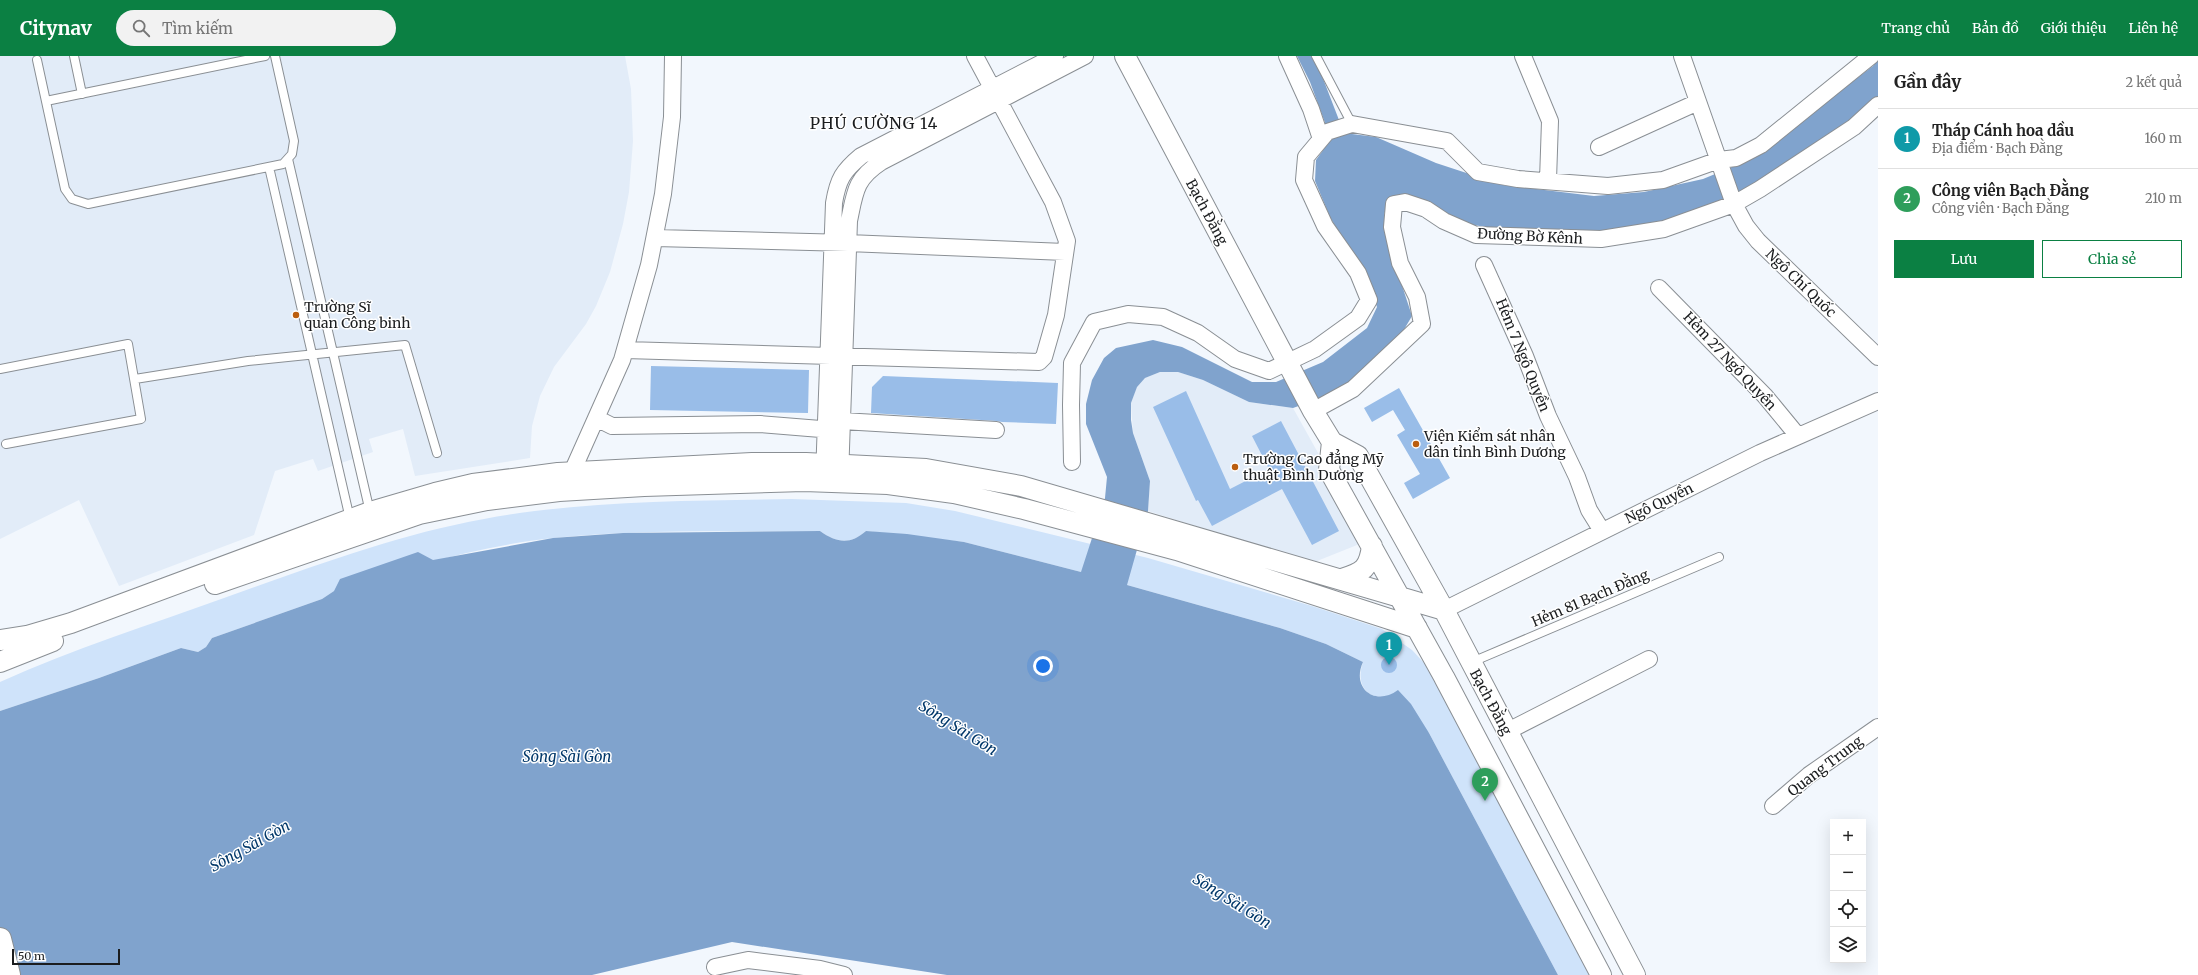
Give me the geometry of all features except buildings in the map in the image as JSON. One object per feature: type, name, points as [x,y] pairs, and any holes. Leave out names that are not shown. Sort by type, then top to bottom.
[{"type":"main road","points":[[0,939],[9,975]]},
{"type":"street","points":[[625,350],[1039,362],[1044,357],[1056,315],[1067,241],[1053,202],[975,56]]},
{"type":"street","points":[[596,418],[612,426],[760,424],[836,430],[841,426],[842,420],[849,221],[857,187],[866,172],[996,94],[1055,56]]},
{"type":"street","points":[[832,473],[825,429],[832,243],[835,192],[844,170],[861,156],[996,94],[1086,56]]},
{"type":"street","name":"Bạch Đằng","points":[[1125,56],[1313,410]]},
{"type":"street","points":[[1287,56],[1324,136]]},
{"type":"street","points":[[1523,56],[1550,121],[1548,180]]},
{"type":"street","points":[[1682,56],[1720,162]]},
{"type":"street","points":[[1072,462],[1072,364],[1094,322],[1128,314],[1163,317],[1198,333],[1235,359],[1269,371],[1289,365],[1315,349],[1358,318],[1368,300],[1358,273],[1324,226],[1304,180],[1306,157],[1324,136],[1348,126],[1447,140],[1478,172],[1518,179],[1548,180],[1566,184],[1608,186],[1663,180],[1736,158],[1760,145],[1871,56]]},
{"type":"street","points":[[572,472],[625,350],[649,265],[663,194],[672,117],[674,58]]},
{"type":"street","points":[[1599,148],[1698,102]]},
{"type":"street","name":"Đường Bờ Kênh","points":[[1313,410],[1353,389],[1422,324],[1417,297],[1400,263],[1392,227],[1394,204],[1405,202],[1426,209],[1444,222],[1476,235],[1601,239],[1664,229],[1733,203],[1760,189],[1854,128],[1878,105]]},
{"type":"street","name":"Ngô Chí Quốc","points":[[1720,162],[1733,203],[1746,226],[1758,241],[1878,357]]},
{"type":"street","points":[[654,238],[848,243],[1065,252]]},
{"type":"street","name":"Hẻm 7 Ngô Quyền","points":[[1484,265],[1513,328],[1548,416],[1577,477],[1589,510],[1602,531]]},
{"type":"street","name":"Hẻm 27 Ngô Quyền","points":[[1659,288],[1765,396],[1798,436]]},
{"type":"street","name":"Ngô Quyền","points":[[1444,610],[1602,531],[1798,436],[1878,401]]},
{"type":"street","points":[[1313,410],[1332,442]]},
{"type":"street","points":[[842,420],[996,430]]},
{"type":"street","points":[[832,473],[842,420]]},
{"type":"street","name":"Bạch Đằng","points":[[1601,975],[1444,676],[1329,470],[1332,442],[1358,456],[1444,610],[1551,818],[1635,975]]},
{"type":"street","points":[[0,640],[27,636],[71,623],[362,519],[473,484],[515,477],[572,472],[752,463],[832,473],[888,484],[954,493],[1024,509],[1177,550],[1417,628],[1444,610]]},
{"type":"street","points":[[0,662],[362,519],[419,514],[487,500],[559,491],[832,473],[926,469],[1021,486],[1342,579],[1401,599],[1444,610]]},
{"type":"street","points":[[1342,579],[1365,569],[1370,560],[1372,546]]},
{"type":"street","points":[[1506,732],[1649,659]]},
{"type":"street","points":[[1444,676],[1470,663]]},
{"type":"street","name":"Quang Trung","points":[[1773,806],[1809,775],[1878,727]]},
{"type":"street","points":[[1526,832],[1551,818]]},
{"type":"street","points":[[715,967],[748,960],[820,969],[844,975]]},
{"type":"lane","points":[[74,56],[82,94]]},
{"type":"lane","points":[[46,101],[244,58],[265,56]]},
{"type":"lane","points":[[37,60],[65,189],[72,199],[83,204],[283,164],[292,154],[294,141],[275,56]]},
{"type":"lane","points":[[1316,56],[1348,126]]},
{"type":"lane","points":[[288,159],[333,351],[362,519]]},
{"type":"lane","points":[[269,167],[312,353],[362,519]]},
{"type":"lane","points":[[0,369],[128,344],[141,419],[6,444]]},
{"type":"lane","points":[[134,379],[248,361],[312,353],[405,345],[437,453]]},
{"type":"lane","name":"Hẻm 81 Bạch Đằng","points":[[1470,663],[1720,557]]},
{"type":"shaded area","name":"Trường Sĩ quan Công binh","points":[[0,56],[625,56],[631,89],[633,141],[629,192],[623,224],[610,272],[596,306],[586,324],[554,367],[540,396],[532,426],[530,458],[415,476],[403,429],[369,439],[373,452],[318,471],[313,459],[275,471],[254,535],[119,586],[79,500],[0,539]]},
{"type":"shaded area","name":"Trường Cao đẳng Mỹ thuật Bình Dương","points":[[1160,372],[1178,372],[1203,380],[1249,402],[1293,408],[1367,541],[1312,563],[1148,511],[1150,481],[1133,433],[1131,403],[1137,386],[1145,378]]},
{"type":"shaded area","points":[[792,499],[906,503],[955,511],[1148,558],[1312,606],[1382,629],[1412,650],[1442,682],[1596,975],[1558,975],[1429,733],[1392,695],[1383,697],[1376,696],[1365,690],[1361,678],[1363,662],[1326,644],[1280,628],[1081,572],[964,542],[866,531],[854,539],[843,541],[832,538],[820,531],[687,532],[587,535],[498,546],[416,566],[334,591],[322,599],[212,638],[206,647],[198,652],[181,648],[99,678],[0,711],[0,682],[28,670],[111,638],[288,575],[352,553],[418,534],[484,519],[560,508],[676,501]]},
{"type":"water","name":"Sông Sài Gòn","points":[[1297,56],[1312,56],[1317,63],[1344,133],[1376,137],[1436,163],[1503,185],[1594,196],[1644,192],[1703,179],[1749,160],[1873,66],[1878,59],[1878,102],[1764,182],[1707,208],[1622,233],[1507,231],[1463,223],[1413,196],[1389,199],[1384,215],[1391,252],[1412,316],[1399,338],[1348,383],[1332,394],[1293,408],[1249,402],[1203,380],[1178,372],[1160,372],[1145,378],[1137,387],[1131,403],[1133,433],[1150,481],[1148,511],[1127,585],[1280,628],[1326,644],[1363,662],[1360,671],[1360,680],[1367,692],[1381,696],[1389,695],[1398,690],[1411,704],[1429,733],[1558,975],[947,975],[732,942],[592,975],[0,975],[0,711],[99,678],[181,648],[198,652],[206,647],[212,638],[322,599],[334,591],[340,579],[418,552],[433,560],[553,538],[623,533],[820,531],[832,538],[843,541],[854,539],[866,531],[907,534],[964,542],[1081,572],[1105,498],[1107,477],[1086,424],[1086,404],[1092,380],[1104,358],[1116,348],[1153,340],[1182,347],[1252,382],[1276,382],[1323,362],[1367,328],[1377,307],[1369,284],[1330,217],[1315,181],[1316,160],[1331,139],[1310,82]]},
{"type":"place","name":"Trường Sĩ quan Công binh","points":[[296,315]]},
{"type":"place","name":"Viện Kiểm sát nhân dân tỉnh Bình Dương","points":[[1416,444]]},
{"type":"place","name":"Trường Cao đẳng Mỹ thuật Bình Dương","points":[[1235,467]]},
{"type":"place","name":"Tháp Cánh hoa dầu","points":[[1389,665]]},
{"type":"place","name":"Công viên Bạch Đằng","points":[[1485,801]]},
{"type":"district","name":"PHÚ CƯỜNG 14","points":[[874,123]]}]
